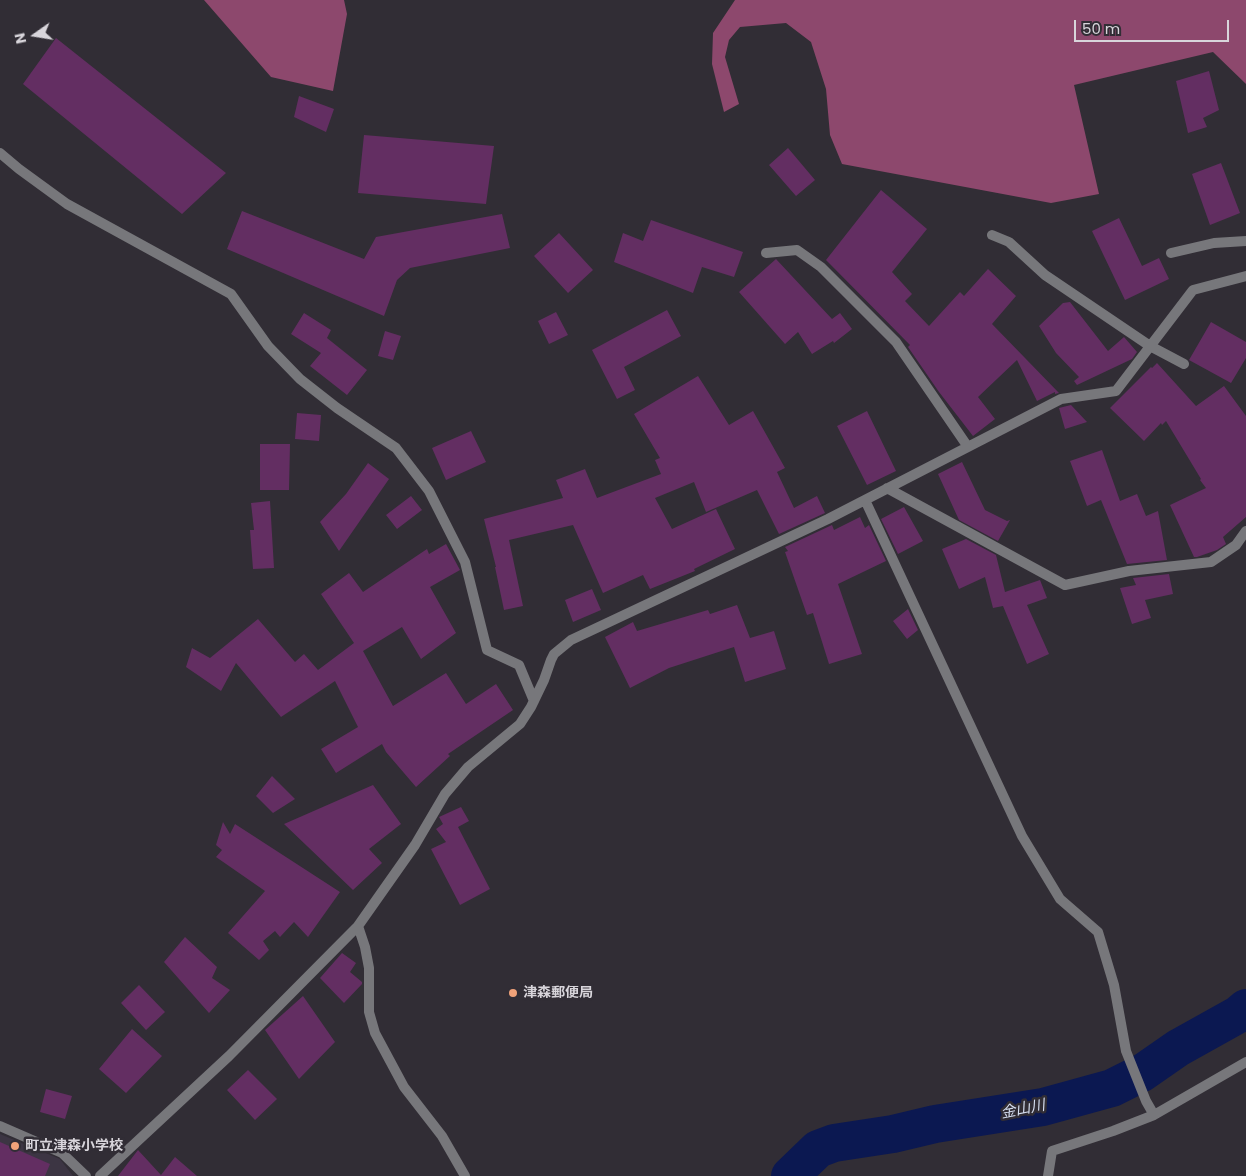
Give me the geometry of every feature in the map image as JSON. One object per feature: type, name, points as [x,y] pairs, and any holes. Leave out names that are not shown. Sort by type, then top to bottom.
[{"type":"street","points":[[0,153],[19,170],[67,204],[231,294],[268,346],[300,380],[336,408],[396,448],[429,491],[464,562],[487,650],[519,664],[534,701]]},
{"type":"street","points":[[992,235],[1009,242],[1044,275],[1150,346],[1184,364]]},
{"type":"street","points":[[1171,253],[1214,243],[1246,241]]},
{"type":"street","points":[[766,253],[797,250],[822,267],[896,342],[968,447]]},
{"type":"street","points":[[100,1176],[229,1056],[358,926],[415,845],[445,794],[468,767],[520,724],[534,701],[554,654],[571,640],[865,500],[1061,399],[1116,391],[1193,290],[1246,276]]},
{"type":"street","points":[[887,488],[1065,585],[1129,571],[1211,562],[1236,545],[1246,531]]},
{"type":"street","points":[[865,500],[1022,836],[1060,898],[1098,932],[1114,985],[1126,1050],[1146,1101],[1154,1115]]},
{"type":"street","points":[[358,926],[369,968],[369,1012],[374,1033],[404,1087],[442,1136],[465,1176]]},
{"type":"street","points":[[1048,1176],[1052,1151],[1154,1115],[1246,1062]]},
{"type":"street","points":[[0,1126],[62,1153],[86,1176]]},
{"type":"shaded area","points":[[204,0],[344,0],[347,14],[333,91],[271,77]]},
{"type":"shaded area","points":[[735,0],[1246,0],[1246,84],[1213,52],[1074,85],[1099,194],[1051,203],[842,164],[830,135],[826,89],[811,42],[786,23],[740,27],[729,40],[725,57],[739,104],[724,112],[712,64],[713,33]]},
{"type":"shaded area","name":"町立津森小学校","points":[[0,1134],[60,1159],[73,1176],[0,1176]]},
{"type":"building","points":[[56,38],[226,173],[182,214],[23,84]]},
{"type":"building","points":[[1209,71],[1219,110],[1203,118],[1207,127],[1188,133],[1176,81]]},
{"type":"building","points":[[299,96],[334,109],[326,132],[294,117]]},
{"type":"building","points":[[364,135],[494,146],[486,204],[358,193]]},
{"type":"building","points":[[788,148],[815,180],[796,196],[769,165]]},
{"type":"building","points":[[1221,163],[1240,213],[1210,225],[1192,174]]},
{"type":"building","points":[[881,190],[927,229],[892,272],[912,294],[905,301],[929,326],[960,292],[964,296],[988,269],[1016,296],[992,324],[1059,393],[1055,394],[1055,392],[1037,401],[1017,360],[978,397],[995,419],[973,436],[939,392],[908,347],[910,345],[826,260]]},
{"type":"building","points":[[242,211],[364,259],[376,237],[502,214],[510,248],[410,268],[397,280],[384,316],[227,249]]},
{"type":"building","points":[[1119,218],[1142,266],[1159,258],[1169,279],[1125,300],[1092,231]]},
{"type":"building","points":[[651,220],[743,252],[734,277],[702,267],[693,293],[614,262],[623,233],[643,241]]},
{"type":"building","points":[[559,233],[593,270],[568,293],[534,256]]},
{"type":"building","points":[[776,259],[832,319],[840,313],[852,329],[834,343],[833,341],[812,354],[798,332],[785,344],[739,292]]},
{"type":"building","points":[[1070,302],[1108,351],[1124,337],[1137,352],[1132,359],[1077,385],[1074,381],[1079,377],[1056,353],[1039,326],[1063,303]]},
{"type":"building","points":[[667,310],[681,336],[624,367],[635,390],[617,399],[592,350]]},
{"type":"building","points":[[556,312],[568,335],[549,344],[538,321]]},
{"type":"building","points":[[304,313],[331,330],[327,338],[367,370],[347,395],[310,366],[321,353],[291,334]]},
{"type":"building","points":[[1211,322],[1246,342],[1246,358],[1231,383],[1189,360]]},
{"type":"building","points":[[385,331],[401,336],[393,360],[378,356]]},
{"type":"building","points":[[1157,363],[1196,406],[1224,386],[1246,416],[1246,517],[1223,537],[1226,544],[1217,550],[1197,557],[1194,557],[1170,505],[1206,488],[1201,479],[1166,421],[1162,425],[1161,423],[1144,441],[1110,408]]},
{"type":"building","points":[[698,376],[729,425],[753,411],[785,468],[777,472],[794,508],[817,496],[825,513],[779,534],[757,490],[706,512],[694,482],[655,498],[672,529],[716,509],[735,549],[694,569],[695,571],[650,589],[643,575],[603,593],[573,525],[509,540],[523,606],[504,610],[484,519],[563,498],[556,480],[585,469],[597,498],[661,474],[655,460],[660,458],[634,414]]},
{"type":"building","points":[[1071,405],[1087,422],[1065,429],[1059,408]]},
{"type":"building","points":[[867,411],[896,471],[867,485],[837,426]]},
{"type":"building","points":[[297,413],[321,415],[319,441],[295,439]]},
{"type":"building","points":[[471,431],[486,462],[446,480],[432,448]]},
{"type":"building","points":[[260,444],[290,444],[289,490],[260,490]]},
{"type":"building","points":[[1102,450],[1120,501],[1137,494],[1146,516],[1158,511],[1167,560],[1127,564],[1101,500],[1087,506],[1070,461]]},
{"type":"building","points":[[962,462],[985,510],[1007,521],[1010,520],[998,541],[959,520],[938,474]]},
{"type":"building","points":[[368,463],[389,479],[339,551],[320,522],[346,494]]},
{"type":"building","points":[[411,496],[422,510],[397,529],[386,515]]},
{"type":"building","points":[[270,501],[274,568],[253,569],[250,530],[254,530],[251,503]]},
{"type":"building","points":[[904,507],[923,541],[898,554],[881,519]]},
{"type":"building","points":[[860,517],[865,528],[869,525],[886,561],[838,584],[862,654],[829,664],[813,613],[807,615],[785,552],[788,551],[785,547],[832,525],[834,530]]},
{"type":"building","points":[[966,539],[996,555],[1005,592],[1040,580],[1047,598],[1027,605],[1049,654],[1027,664],[1003,606],[993,608],[985,577],[959,589],[942,549]]},
{"type":"building","points":[[446,544],[460,570],[430,587],[456,633],[421,659],[402,627],[363,651],[393,706],[446,673],[466,704],[496,684],[513,710],[448,754],[450,756],[416,787],[386,752],[382,744],[336,773],[321,749],[358,727],[335,681],[281,717],[236,663],[221,691],[186,667],[192,648],[210,658],[258,619],[295,662],[304,654],[318,670],[354,643],[321,594],[349,573],[363,592],[427,549],[429,554]]},
{"type":"building","points":[[1169,574],[1173,594],[1145,600],[1151,618],[1132,624],[1120,588],[1136,585],[1133,578]]},
{"type":"building","points":[[592,589],[601,610],[573,622],[565,600]]},
{"type":"building","points":[[737,605],[750,638],[774,631],[786,669],[745,682],[734,647],[669,668],[630,688],[605,637],[633,622],[637,631],[708,610],[710,614]]},
{"type":"building","points":[[908,609],[918,630],[907,639],[893,621]]},
{"type":"building","points":[[272,776],[295,799],[273,813],[256,796]]},
{"type":"building","points":[[373,785],[401,824],[369,849],[382,863],[353,890],[284,824]]},
{"type":"building","points":[[461,807],[469,821],[458,827],[490,889],[460,905],[431,849],[446,842],[436,829],[443,824],[439,817]]},
{"type":"building","points":[[223,822],[230,834],[235,824],[340,892],[308,937],[294,922],[280,937],[275,931],[263,941],[269,950],[259,960],[228,933],[265,891],[216,857],[222,850],[216,845]]},
{"type":"building","points":[[185,937],[217,967],[212,978],[230,990],[209,1013],[164,962]]},
{"type":"building","points":[[342,953],[356,963],[350,972],[362,982],[344,1003],[320,978]]},
{"type":"building","points":[[139,985],[165,1012],[146,1030],[121,1003]]},
{"type":"building","points":[[303,996],[335,1042],[299,1079],[265,1030]]},
{"type":"building","points":[[132,1029],[162,1056],[126,1093],[99,1069]]},
{"type":"building","points":[[248,1070],[277,1099],[255,1120],[227,1090]]},
{"type":"building","points":[[46,1089],[72,1096],[65,1119],[40,1112]]},
{"type":"building","points":[[0,1142],[50,1164],[45,1176],[0,1176]]},
{"type":"building","points":[[138,1150],[161,1175],[175,1157],[197,1176],[118,1176]]},
{"type":"waterway","name":"金山川","points":[[790,1176],[818,1149],[834,1143],[893,1134],[935,1124],[1043,1107],[1112,1088],[1142,1073],[1178,1048],[1239,1014],[1246,1008]]},
{"type":"place","name":"津森郵便局","points":[[513,993]]},
{"type":"place","name":"町立津森小学校","points":[[15,1146]]}]
